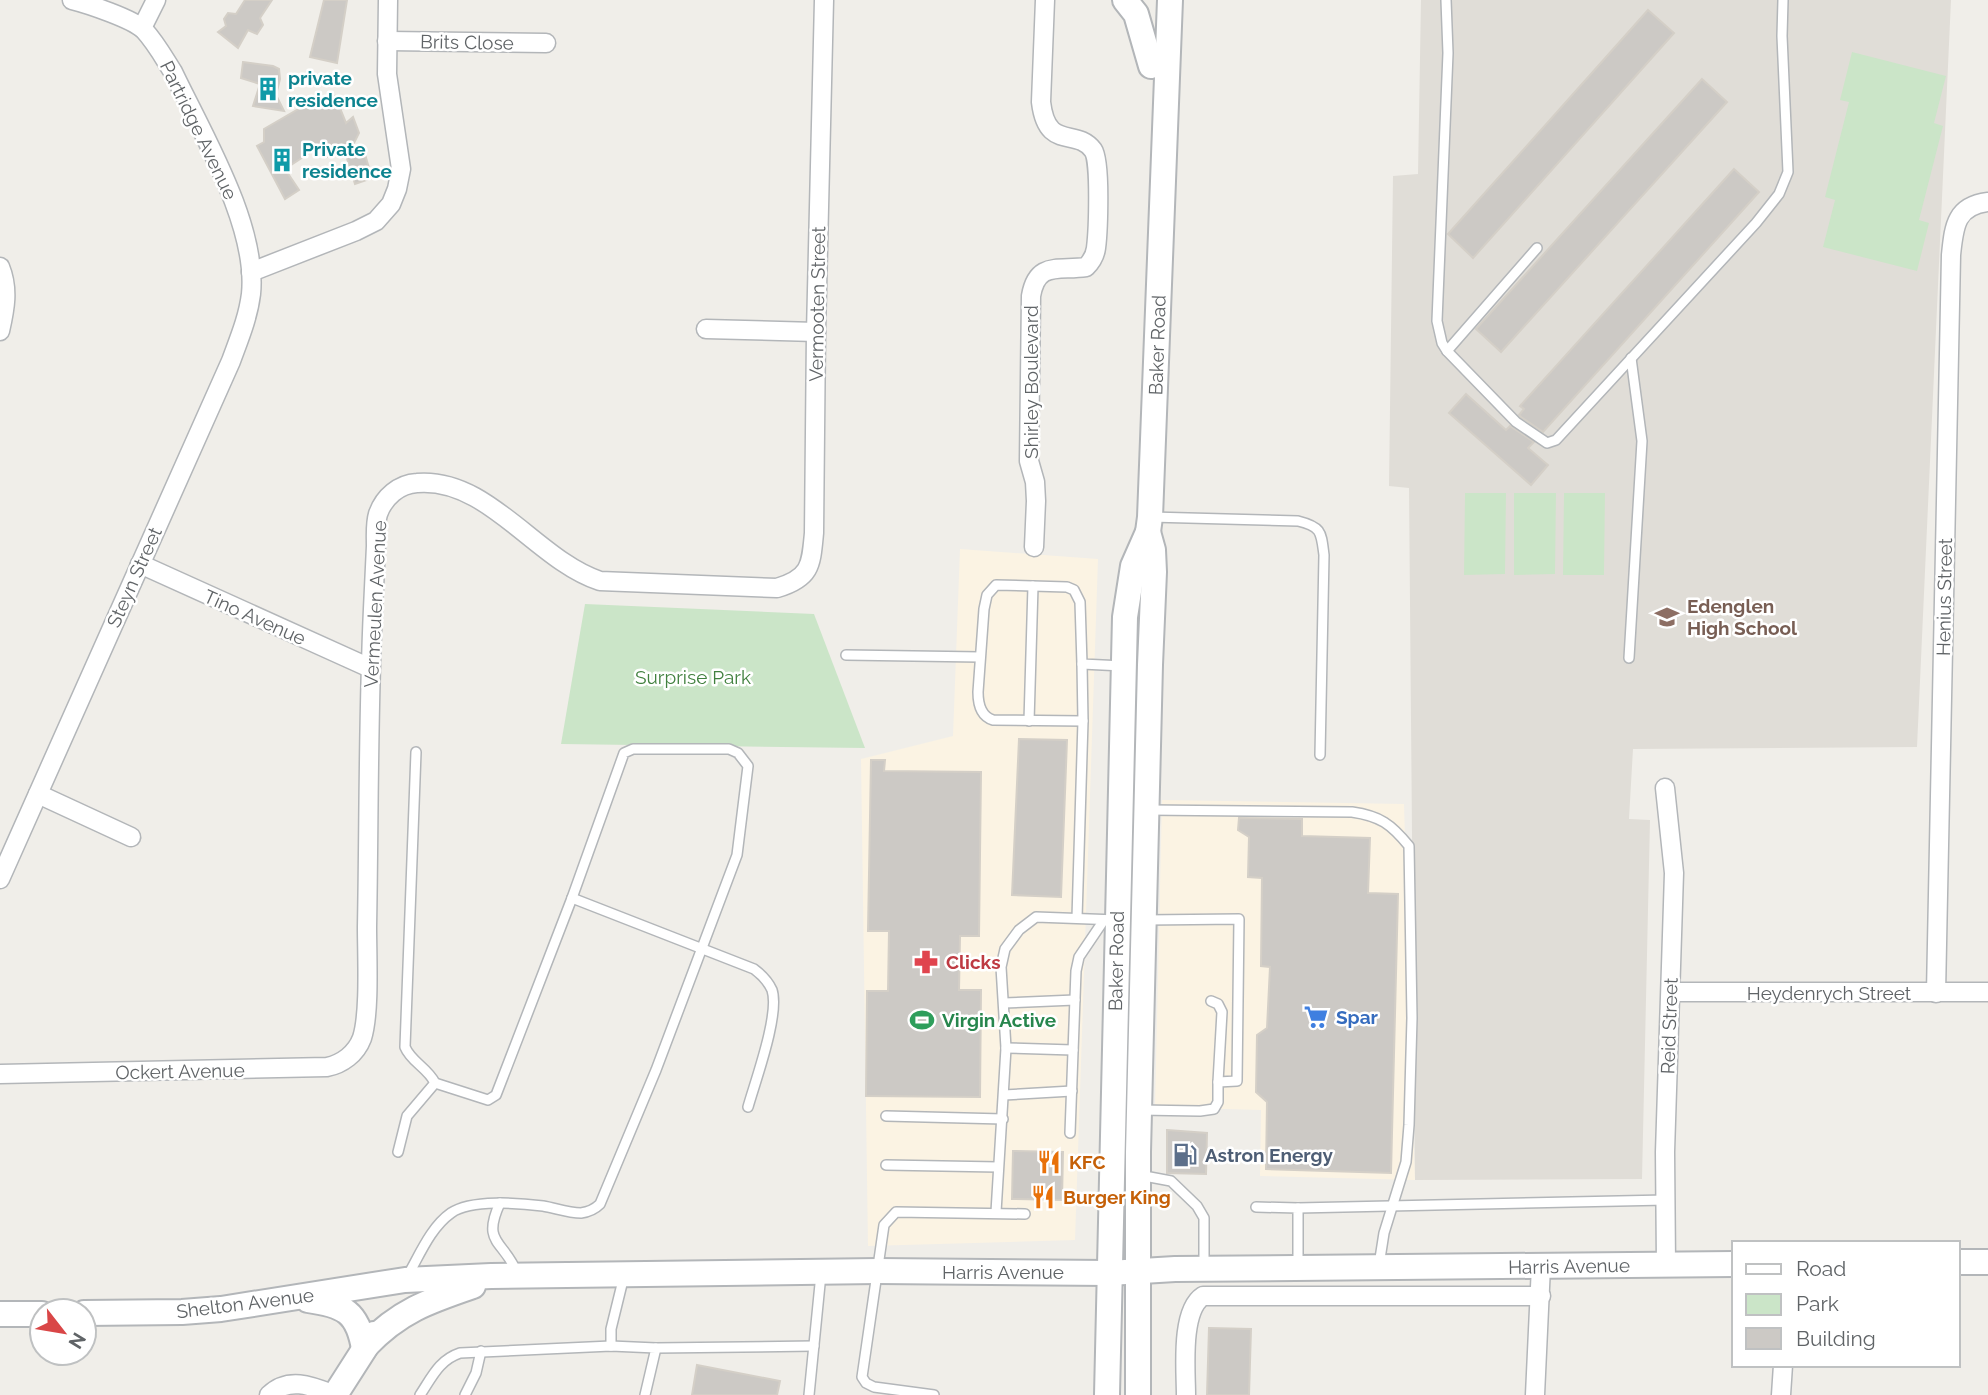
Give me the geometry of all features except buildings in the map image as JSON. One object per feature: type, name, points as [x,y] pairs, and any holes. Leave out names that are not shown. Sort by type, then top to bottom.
[{"type":"main road","points":[[1125,0],[1136,14],[1151,65]]},
{"type":"main road","name":"Baker Road","points":[[1153,0],[1150,122],[1163,158]]},
{"type":"main road","name":"Baker Road","points":[[1138,1395],[1139,1110],[1154,572],[1149,524],[1170,0]]},
{"type":"main road","name":"Baker Road","points":[[1107,1395],[1111,920],[1125,617],[1133,566],[1149,524]]},
{"type":"main road","points":[[1960,1262],[1988,1262]]},
{"type":"main road","name":"Harris Avenue","points":[[405,1280],[624,1274],[1109,1273],[1204,1269],[1732,1264]]},
{"type":"main road","points":[[365,1348],[380,1331],[407,1311],[491,1276]]},
{"type":"main road","points":[[335,1395],[405,1280]]},
{"type":"main road","name":"Shelton Avenue","points":[[98,1313],[183,1312],[297,1298],[405,1280]]},
{"type":"main road","points":[[297,1298],[328,1303],[346,1310],[357,1324],[365,1348]]},
{"type":"main road","points":[[0,1314],[28,1314]]},
{"type":"street","name":"Partridge Avenue","points":[[72,0],[108,12],[142,28],[173,72],[239,214],[249,249],[251,272]]},
{"type":"street","points":[[142,28],[156,0]]},
{"type":"street","points":[[251,272],[366,226],[376,221],[391,204],[401,169],[387,74],[388,0]]},
{"type":"street","name":"Vermooten Street","points":[[777,588],[801,578],[812,557],[814,533],[824,0]]},
{"type":"street","name":"Shirley Boulevard","points":[[1034,547],[1035,482],[1029,461],[1031,296],[1034,283],[1041,272],[1086,267],[1091,261],[1096,250],[1097,201],[1097,161],[1094,151],[1087,144],[1062,136],[1049,128],[1043,117],[1041,102],[1045,0]]},
{"type":"street","name":"Brits Close","points":[[387,41],[546,43]]},
{"type":"street","name":"Henius Street","points":[[1936,993],[1951,255],[1953,229],[1959,215],[1969,207],[1988,202]]},
{"type":"street","points":[[0,267],[6,302],[0,331]]},
{"type":"street","name":"Steyn Street","points":[[0,879],[235,349],[249,308],[251,272]]},
{"type":"street","points":[[706,329],[816,332]]},
{"type":"street","name":"Vermeulen Avenue","points":[[355,1050],[364,1028],[366,991],[370,668],[378,516],[383,503],[391,494],[414,483],[447,486],[475,497],[561,563],[580,575],[600,581],[777,588]]},
{"type":"street","name":"Tino Avenue","points":[[140,564],[370,668]]},
{"type":"street","name":"Reid Street","points":[[1665,788],[1674,873],[1665,1152],[1666,1265]]},
{"type":"street","points":[[38,794],[131,837]]},
{"type":"street","name":"Heydenrych Street","points":[[1671,992],[1988,992]]},
{"type":"street","name":"Ockert Avenue","points":[[0,1074],[327,1068],[341,1063],[355,1050]]},
{"type":"street","points":[[1535,1395],[1541,1266]]},
{"type":"street","points":[[1185,1395],[1188,1325],[1195,1304],[1203,1296],[1541,1296]]},
{"type":"street","points":[[1782,1395],[1783,1367]]},
{"type":"street","points":[[269,1395],[281,1385],[289,1383],[310,1386],[335,1395]]},
{"type":"lane","points":[[1446,0],[1448,53],[1437,321],[1442,343],[1516,422],[1547,443],[1556,440],[1756,223],[1779,194],[1788,172],[1783,0]]},
{"type":"lane","points":[[1447,351],[1536,248]]},
{"type":"lane","points":[[1629,658],[1642,441],[1631,358]]},
{"type":"lane","points":[[1149,524],[1298,521],[1317,528],[1321,534],[1324,555],[1320,755]]},
{"type":"lane","points":[[1077,918],[1083,721],[1080,602],[1078,595],[1067,587],[996,585],[989,591],[984,609],[979,657],[978,698],[985,715],[993,720],[1083,721]]},
{"type":"lane","points":[[1029,721],[1033,586]]},
{"type":"lane","points":[[846,655],[979,657]]},
{"type":"lane","points":[[1082,664],[1150,665]]},
{"type":"lane","points":[[405,1280],[436,1228],[450,1214],[467,1207],[500,1203],[581,1213],[600,1204],[633,1129],[737,855],[748,766],[734,750],[639,749],[624,753],[572,898],[496,1095],[488,1100],[435,1083],[429,1072],[409,1055],[405,1047],[416,752]]},
{"type":"lane","points":[[1146,810],[1368,814],[1394,828],[1409,846],[1412,1018],[1409,1125],[1406,1162],[1392,1206],[1378,1268]]},
{"type":"lane","points":[[572,898],[703,948],[754,970],[767,982],[772,991],[773,1008],[768,1037],[748,1107]]},
{"type":"lane","points":[[996,1212],[1006,1048],[1001,967],[1005,949],[1014,935],[1036,917],[1111,920],[1239,919],[1237,1082],[1219,1082]]},
{"type":"lane","points":[[1070,1133],[1079,957],[1111,920]]},
{"type":"lane","points":[[1004,1003],[1075,1000]]},
{"type":"lane","points":[[1139,1110],[1214,1109],[1218,1102],[1222,1012],[1218,1004],[1211,1001]]},
{"type":"lane","points":[[1006,1048],[1073,1050]]},
{"type":"lane","points":[[398,1152],[407,1116],[435,1083]]},
{"type":"lane","points":[[1004,1095],[1072,1091]]},
{"type":"lane","points":[[886,1116],[1003,1119]]},
{"type":"lane","points":[[886,1165],[998,1167]]},
{"type":"lane","points":[[1138,1175],[1171,1181],[1198,1206],[1204,1218],[1204,1269]]},
{"type":"lane","points":[[1255,1207],[1666,1200]]},
{"type":"lane","points":[[500,1203],[493,1218],[492,1234],[513,1262],[517,1276]]},
{"type":"lane","points":[[1298,1208],[1298,1269]]},
{"type":"lane","points":[[934,1395],[874,1387],[862,1377],[882,1230],[892,1213],[1025,1214]]},
{"type":"lane","points":[[809,1395],[821,1273]]},
{"type":"lane","points":[[611,1346],[611,1329],[624,1274]]},
{"type":"lane","points":[[420,1395],[439,1365],[450,1356],[481,1351],[611,1346],[814,1346]]},
{"type":"lane","points":[[645,1395],[656,1348]]},
{"type":"lane","points":[[465,1395],[476,1373],[481,1351]]},
{"type":"shaded area","name":"Edenglen High School","points":[[1421,0],[1951,0],[1917,747],[1633,749],[1629,819],[1650,820],[1642,1179],[1415,1180],[1409,488],[1389,486],[1393,176],[1418,174]]},
{"type":"shaded area","points":[[960,549],[1098,559],[1075,1240],[868,1246],[861,759],[953,736]]},
{"type":"shaded area","points":[[1162,800],[1404,804],[1415,1180],[1260,1176],[1261,1110],[1155,1107]]},
{"type":"green space","points":[[1852,52],[1946,76],[1934,123],[1943,126],[1919,220],[1929,223],[1917,271],[1823,247],[1835,200],[1825,197],[1849,102],[1840,100]]},
{"type":"green space","points":[[1465,493],[1506,493],[1505,574],[1464,575]]},
{"type":"green space","points":[[1514,493],[1556,493],[1555,574],[1514,575]]},
{"type":"green space","points":[[1564,493],[1605,493],[1604,575],[1563,575]]},
{"type":"green space","name":"Surprise Park","points":[[585,604],[814,614],[865,748],[561,744]]},
{"type":"place","name":"private residence","points":[[268,89]]},
{"type":"place","name":"Private residence","points":[[282,160]]},
{"type":"place","name":"Edenglen High School","points":[[1667,617]]},
{"type":"place","name":"Clicks","points":[[926,962]]},
{"type":"place","name":"Spar","points":[[1316,1017]]},
{"type":"place","name":"Virgin Active","points":[[922,1020]]},
{"type":"place","name":"Astron Energy","points":[[1185,1155]]},
{"type":"place","name":"KFC","points":[[1049,1162]]},
{"type":"place","name":"Burger King","points":[[1043,1197]]}]
